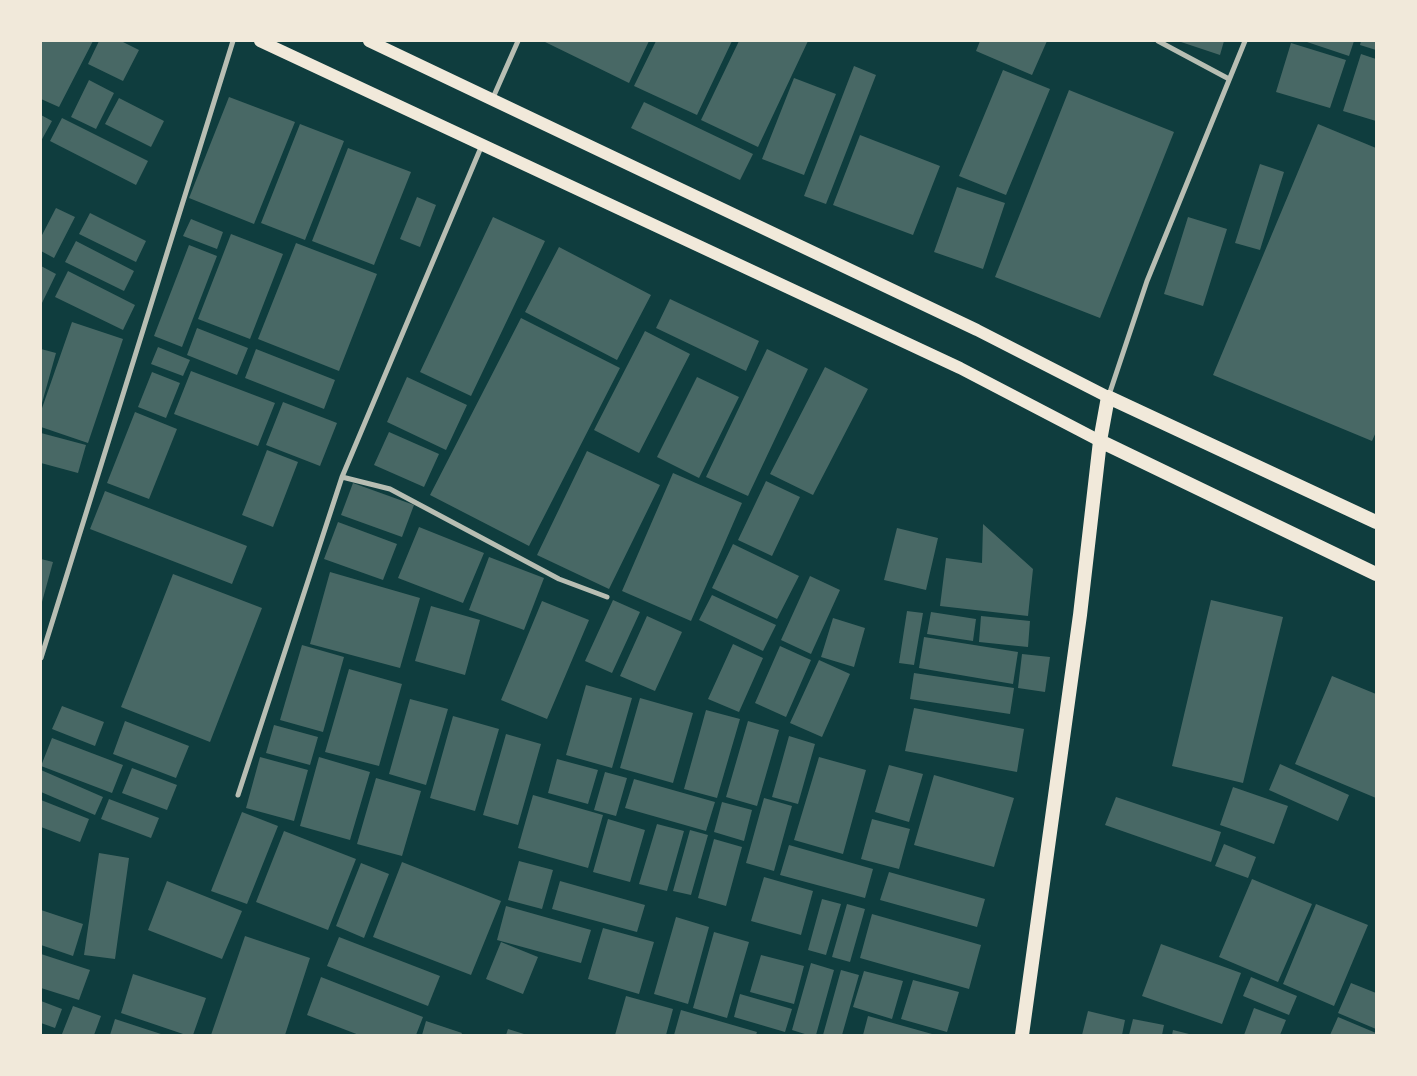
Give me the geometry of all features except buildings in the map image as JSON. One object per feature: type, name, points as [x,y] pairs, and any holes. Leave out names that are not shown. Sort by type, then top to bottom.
[{"type":"highway","points":[[1022,1035],[1080,615],[1100,440],[1108,397],[1376,522]]},
{"type":"highway","points":[[1100,440],[1376,574]]},
{"type":"main road","points":[[260,41],[960,368],[1100,440]]},
{"type":"main road","points":[[368,41],[978,330],[1108,397]]},
{"type":"street","points":[[41,658],[233,41]]},
{"type":"street","points":[[492,100],[518,41]]},
{"type":"street","points":[[1158,41],[1229,79]]},
{"type":"street","points":[[1108,397],[1148,280],[1245,41]]},
{"type":"street","points":[[238,795],[342,477],[482,145]]},
{"type":"street","points":[[342,477],[390,489],[559,579],[608,597]]}]
